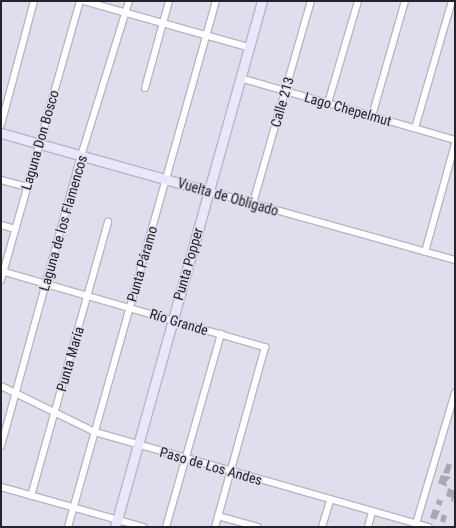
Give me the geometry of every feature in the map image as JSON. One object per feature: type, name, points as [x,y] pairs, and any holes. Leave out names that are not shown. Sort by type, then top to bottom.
[{"type":"street","points":[[1,125],[34,1]]},
{"type":"street","name":"Laguna Don Bosco","points":[[1,280],[2,271],[80,1]]},
{"type":"street","points":[[84,1],[125,14],[248,47]]},
{"type":"street","name":"Laguna de los Flamencos","points":[[1,446],[81,156],[129,1]]},
{"type":"street","points":[[145,88],[169,1]]},
{"type":"street","name":"Punta Páramo","points":[[68,527],[216,1]]},
{"type":"street","name":"Punta Popper","points":[[116,523],[262,1]]},
{"type":"street","name":"Calle 213","points":[[253,203],[311,1]]},
{"type":"street","points":[[328,103],[358,1]]},
{"type":"street","points":[[372,116],[405,1]]},
{"type":"street","points":[[415,128],[452,1]]},
{"type":"street","name":"Lago Chepelmut","points":[[240,78],[455,140]]},
{"type":"street","name":"Vuelta de Obligado","points":[[1,133],[455,260]]},
{"type":"street","points":[[425,252],[455,144]]},
{"type":"street","points":[[1,180],[27,187]]},
{"type":"street","name":"Punta María","points":[[31,496],[108,222]]},
{"type":"street","points":[[1,225],[15,229]]},
{"type":"street","name":"Río Grande","points":[[2,271],[265,347],[230,471]]},
{"type":"street","points":[[166,527],[221,334]]},
{"type":"street","name":"Paso de Los Andes","points":[[1,386],[55,414],[95,432],[415,525],[429,527]]},
{"type":"street","points":[[415,525],[455,396]]},
{"type":"street","points":[[215,527],[230,471]]},
{"type":"street","points":[[1,487],[74,508],[116,523],[143,527]]},
{"type":"street","points":[[322,527],[330,500]]},
{"type":"street","points":[[368,527],[372,512]]},
{"type":"street","points":[[218,516],[258,527]]},
{"type":"building","points":[[447,463],[452,465],[449,474],[443,473]]},
{"type":"building","points":[[441,475],[451,477],[446,482],[447,487],[438,483]]},
{"type":"building","points":[[448,488],[455,491],[453,502],[451,501],[452,498],[446,496]]},
{"type":"building","points":[[437,499],[443,501],[441,506],[436,504]]},
{"type":"building","points":[[433,509],[440,511],[436,520],[430,518]]},
{"type":"building","points":[[442,514],[447,516],[445,523],[440,521]]}]
